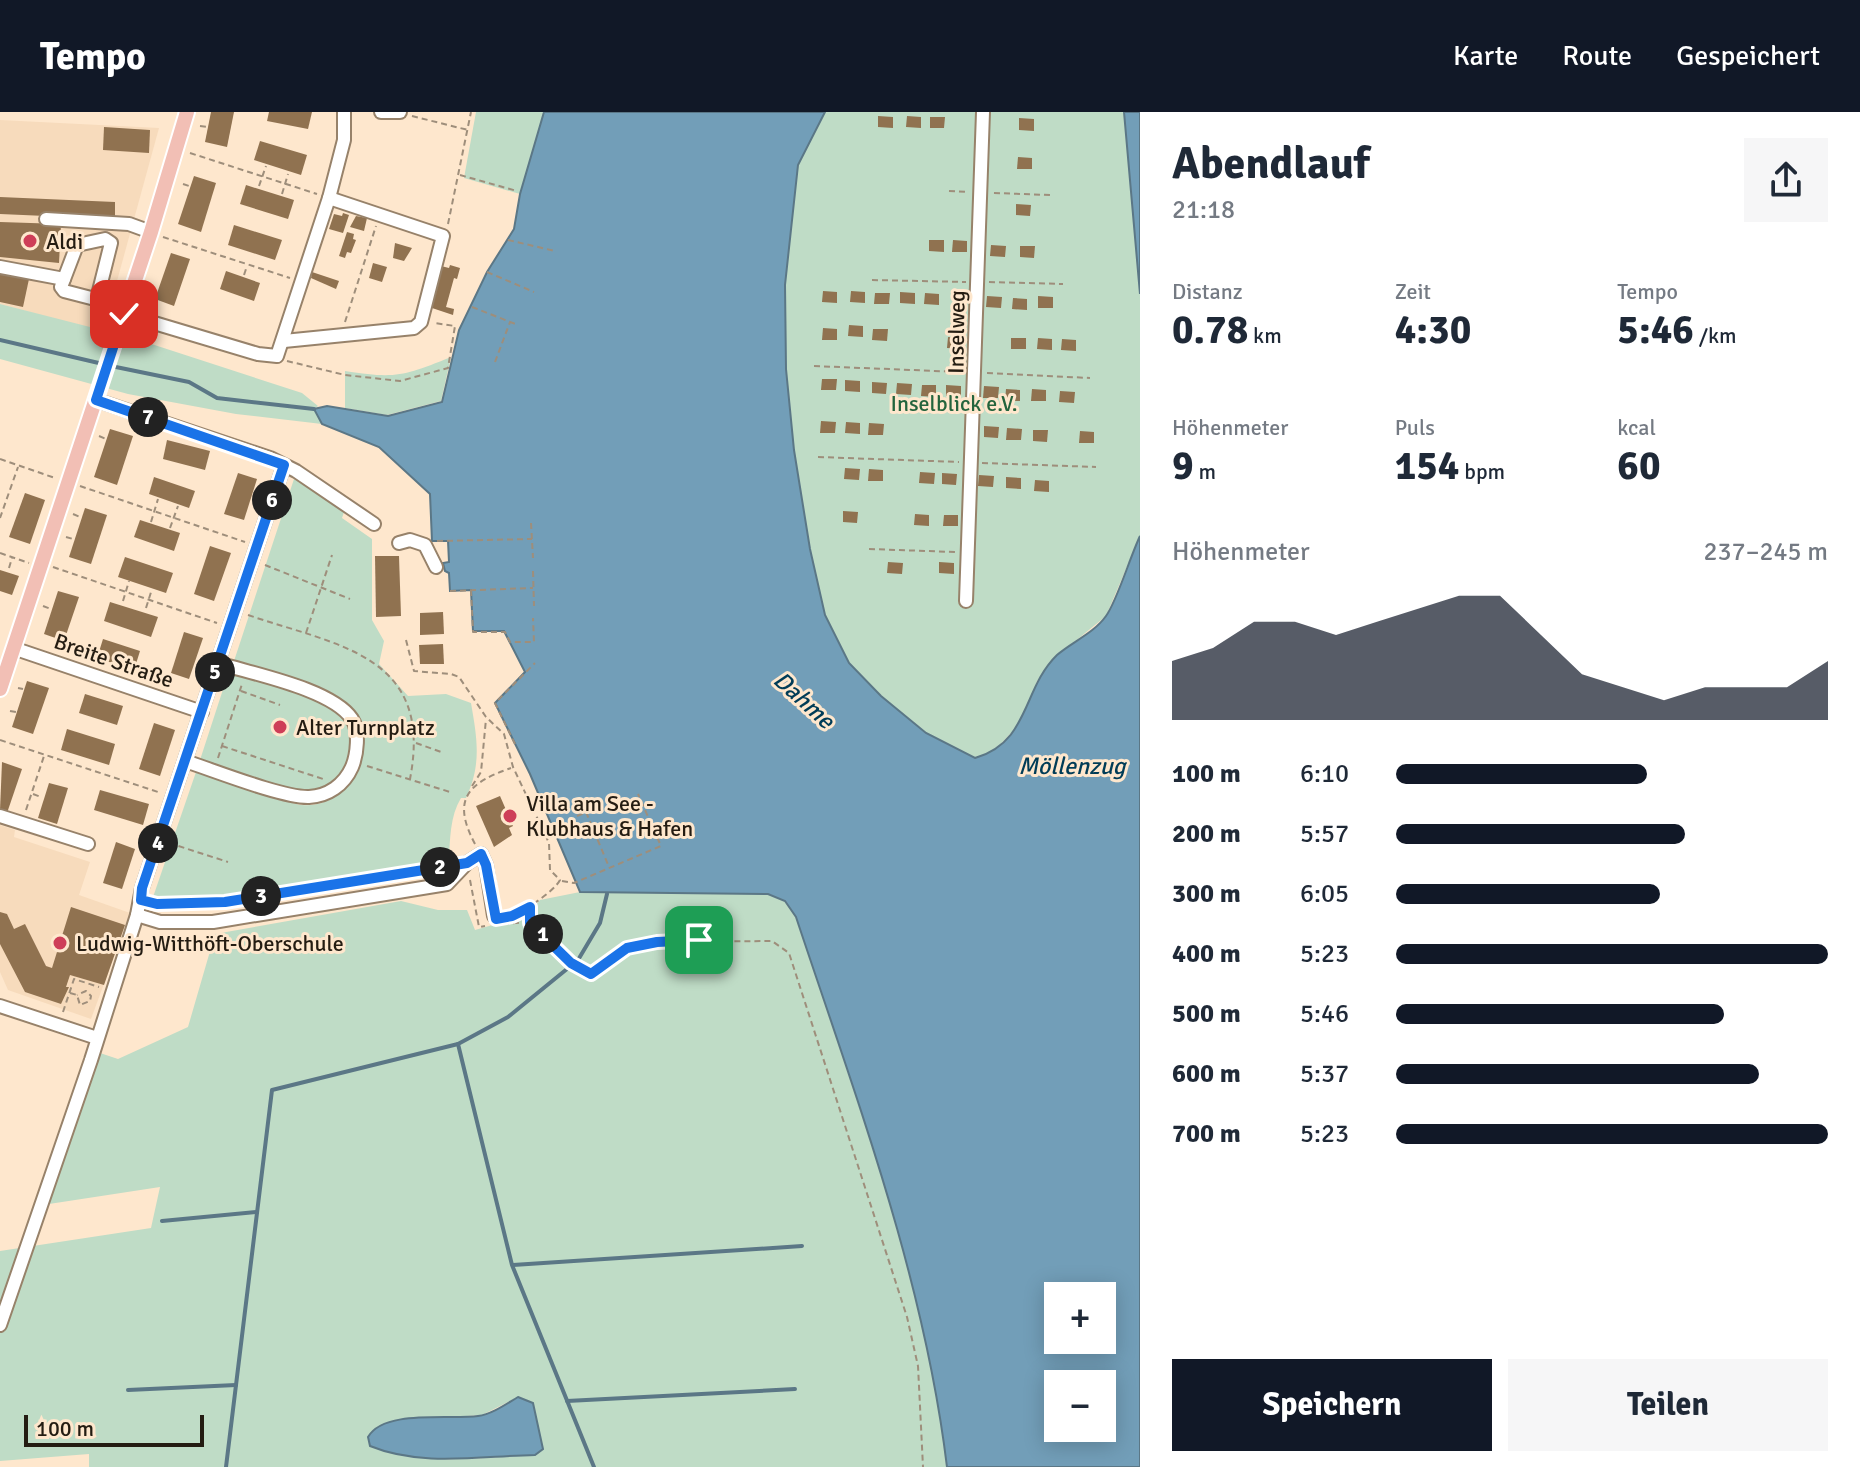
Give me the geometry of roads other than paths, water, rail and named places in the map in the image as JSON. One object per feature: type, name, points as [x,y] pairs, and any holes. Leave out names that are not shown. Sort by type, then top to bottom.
[{"type":"main road","points":[[0,689],[151,232],[187,112]]},
{"type":"street","points":[[97,299],[111,243],[105,239],[77,245],[61,287],[64,291],[97,299],[258,354],[277,356],[329,198],[344,140],[344,112]]},
{"type":"street","points":[[381,112],[399,113]]},
{"type":"street","name":"Inselweg","points":[[966,601],[983,112]]},
{"type":"street","points":[[284,341],[414,328],[421,322],[443,236],[329,198]]},
{"type":"street","points":[[46,219],[129,224],[151,232]]},
{"type":"street","points":[[0,267],[64,279]]},
{"type":"street","points":[[98,394],[284,465],[374,524]]},
{"type":"street","points":[[0,1325],[284,465]]},
{"type":"street","points":[[399,543],[410,540],[425,545],[436,567]]},
{"type":"street","name":"Breite Straße","points":[[13,648],[202,712]]},
{"type":"street","points":[[185,761],[298,797],[321,795],[342,783],[354,762],[356,737],[353,720],[334,702],[218,663]]},
{"type":"street","points":[[0,816],[88,844]]},
{"type":"street","points":[[137,915],[160,922],[213,922],[447,884],[467,863],[481,854],[486,865],[494,916]]},
{"type":"street","points":[[0,1006],[97,1038]]},
{"type":"water","points":[[544,112],[825,112],[798,165],[785,285],[786,369],[794,450],[810,549],[825,615],[849,663],[881,696],[926,733],[975,758],[1006,740],[1024,713],[1037,683],[1057,655],[1106,616],[1140,536],[1140,1467],[947,1467],[922,1326],[905,1257],[864,1120],[796,917],[785,901],[768,894],[580,892],[530,774],[495,703],[525,672],[504,631],[473,631],[471,590],[450,591],[449,573],[445,571],[443,563],[449,562],[448,541],[432,541],[430,494],[379,447],[322,424],[314,409],[327,406],[388,416],[442,402],[459,330],[487,272],[514,229],[520,194]]},
{"type":"water","points":[[1124,112],[1140,112],[1140,294]]},
{"type":"water","points":[[518,1397],[533,1403],[543,1449],[535,1455],[430,1458],[370,1446],[368,1437],[388,1422],[478,1416]]},
{"type":"waterway","points":[[0,340],[103,364]]},
{"type":"waterway","points":[[111,366],[189,382],[217,398],[314,409]]},
{"type":"waterway","points":[[226,1467],[272,1090],[458,1044],[508,1017],[578,960],[600,923],[607,894]]},
{"type":"waterway","points":[[458,1044],[512,1265],[594,1467]]},
{"type":"waterway","points":[[162,1221],[257,1212]]},
{"type":"waterway","points":[[513,1265],[802,1246]]},
{"type":"waterway","points":[[128,1390],[236,1385]]},
{"type":"waterway","points":[[567,1401],[795,1389]]},
{"type":"place","name":"Aldi","points":[[30,241]]},
{"type":"place","name":"Alter Turnplatz","points":[[280,727]]},
{"type":"place","name":"Villa am See - Klubhaus & Hafen","points":[[510,816]]},
{"type":"place","name":"Ludwig-Witthöft-Oberschule","points":[[60,943]]},
{"type":"park label","name":"Inselblick e.V.","points":[[954,403]]},
{"type":"water label","name":"Dahme","points":[[804,700]]},
{"type":"water label","name":"Möllenzug","points":[[1072,766]]}]
